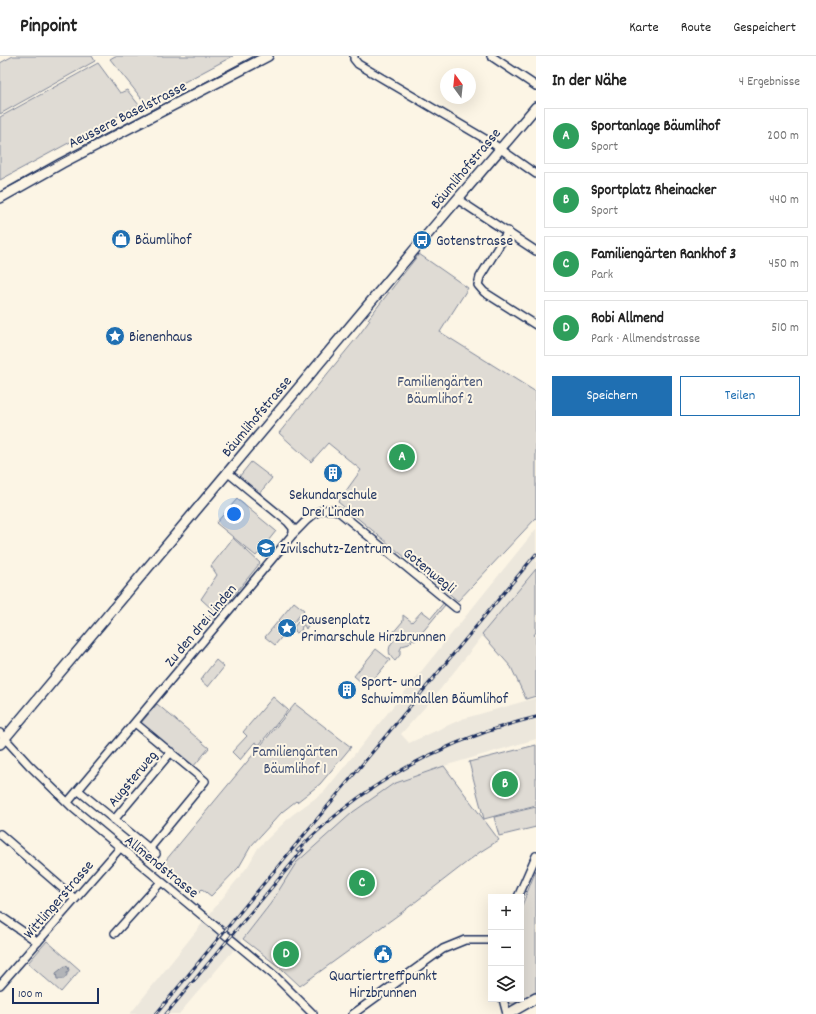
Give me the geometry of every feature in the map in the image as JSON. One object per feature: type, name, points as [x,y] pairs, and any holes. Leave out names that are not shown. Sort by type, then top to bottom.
[{"type":"main road","name":"Aeussere Baselstrasse","points":[[0,198],[62,163],[268,56]]},
{"type":"main road","name":"Bäumlihofstrasse","points":[[2,739],[536,107]]},
{"type":"main road","points":[[507,1014],[536,998]]},
{"type":"street","points":[[354,56],[354,59],[358,64],[500,148],[536,174]]},
{"type":"street","points":[[491,56],[536,86]]},
{"type":"street","points":[[457,199],[508,231],[536,251]]},
{"type":"street","points":[[508,231],[480,277],[478,285],[484,292],[536,325]]},
{"type":"street","points":[[227,472],[288,522],[292,528],[293,534]]},
{"type":"street","name":"Gotenwegli","points":[[293,534],[317,511],[324,509],[338,511],[456,608]]},
{"type":"street","name":"Zu den drei Linden","points":[[68,802],[79,791],[293,534]]},
{"type":"street","points":[[135,723],[205,781],[150,849]]},
{"type":"street","name":"Allmendstrasse","points":[[2,739],[29,766],[120,848],[275,976],[313,1014]]},
{"type":"street","name":"Augsterweg","points":[[114,820],[171,752]]},
{"type":"street","name":"Allmendstrasse","points":[[79,791],[156,854]]},
{"type":"street","points":[[0,834],[75,899]]},
{"type":"street","name":"Wittlingerstrasse","points":[[0,985],[120,848]]},
{"type":"street","points":[[519,894],[536,856]]},
{"type":"street","points":[[115,933],[161,882]]},
{"type":"street","points":[[0,916],[38,942]]},
{"type":"street","points":[[353,1014],[443,949],[465,940],[488,940]]},
{"type":"street","points":[[504,1002],[507,1014]]},
{"type":"shaded area","points":[[536,529],[536,569],[434,697],[401,734],[409,743],[462,719],[536,698],[536,739],[444,766],[393,784],[271,903],[243,939],[179,1014],[130,1014],[248,866],[258,848],[292,815],[324,792]]},
{"type":"shaded area","points":[[65,966],[68,967],[69,970],[67,975],[64,979],[57,979],[56,973]]},
{"type":"green space","points":[[13,56],[92,56],[95,61],[0,114],[0,63]]},
{"type":"green space","points":[[115,56],[233,56],[145,103],[110,59]]},
{"type":"green space","points":[[98,63],[120,93],[127,90],[139,105],[0,180],[0,117]]},
{"type":"green space","name":"Familiengärten Bäumlihof 2","points":[[419,254],[468,288],[440,332],[536,392],[536,518],[458,601],[338,502],[361,470],[328,443],[311,462],[279,433],[359,335],[370,320],[368,319]]},
{"type":"green space","points":[[251,462],[272,478],[259,494],[239,477]]},
{"type":"green space","points":[[237,499],[276,531],[256,556],[216,523]]},
{"type":"green space","points":[[233,538],[260,563],[212,622],[208,618],[214,611],[201,599],[217,575],[211,566]]},
{"type":"green space","points":[[536,569],[536,632],[534,635],[536,637],[536,696],[526,699],[511,667],[482,634]]},
{"type":"green space","points":[[445,601],[445,605],[415,641],[405,634],[393,637],[391,635],[403,621],[403,615],[412,622],[422,611],[431,618]]},
{"type":"green space","points":[[294,602],[304,610],[275,645],[265,637]]},
{"type":"green space","points":[[301,618],[306,619],[308,625],[306,629],[304,625],[302,626],[301,631],[296,633],[294,627]]},
{"type":"green space","points":[[399,637],[407,637],[412,641],[409,644],[402,646],[400,655],[395,661],[390,655],[389,651],[393,642]]},
{"type":"green space","points":[[376,649],[390,660],[367,687],[354,676]]},
{"type":"green space","points":[[216,660],[224,667],[208,687],[200,680]]},
{"type":"green space","points":[[273,697],[288,710],[259,745],[255,742],[240,760],[232,752],[247,736],[243,732]]},
{"type":"green space","points":[[157,704],[209,748],[193,767],[141,723]]},
{"type":"green space","name":"Familiengärten Bäumlihof 1","points":[[295,704],[351,747],[320,784],[282,812],[251,846],[239,867],[211,896],[202,889],[195,896],[161,866]]},
{"type":"green space","points":[[536,745],[536,805],[484,819],[469,762]]},
{"type":"green space","points":[[444,766],[499,840],[480,852],[405,910],[300,986],[283,970],[243,939],[271,903],[296,863],[353,812],[393,784]]},
{"type":"green space","points":[[536,807],[536,827],[499,836],[494,817]]},
{"type":"green space","points":[[536,870],[536,992],[524,998],[524,930],[524,900]]},
{"type":"green space","points":[[47,941],[80,970],[61,992],[28,963]]},
{"type":"green space","points":[[508,1002],[517,1002],[513,1004]]},
{"type":"tram line","points":[[0,192],[254,56]]},
{"type":"railway","points":[[156,1014],[536,554]]},
{"type":"railway","points":[[297,851],[322,827],[349,805],[377,785],[407,767],[469,738],[536,717]]},
{"type":"railway","points":[[166,1014],[303,850]]},
{"type":"place","name":"Bäumlihof","points":[[121,239]]},
{"type":"place","name":"Gotenstrasse","points":[[422,240]]},
{"type":"place","name":"Bienenhaus","points":[[115,336]]},
{"type":"place","name":"Sportanlage Bäumlihof","points":[[402,457]]},
{"type":"place","name":"Sekundarschule Drei Linden","points":[[333,473]]},
{"type":"place","name":"Zivilschutz-Zentrum","points":[[266,548]]},
{"type":"place","name":"Pausenplatz Primarschule Hirzbrunnen","points":[[287,628]]},
{"type":"place","name":"Sport- und Schwimmhallen Bäumlihof","points":[[347,690]]},
{"type":"place","name":"Sportplatz Rheinacker","points":[[505,784]]},
{"type":"place","name":"Familiengärten Rankhof 3","points":[[362,883]]},
{"type":"place","name":"Robi Allmend","points":[[286,954]]},
{"type":"place","name":"Quartiertreffpunkt Hirzbrunnen","points":[[383,954]]}]
